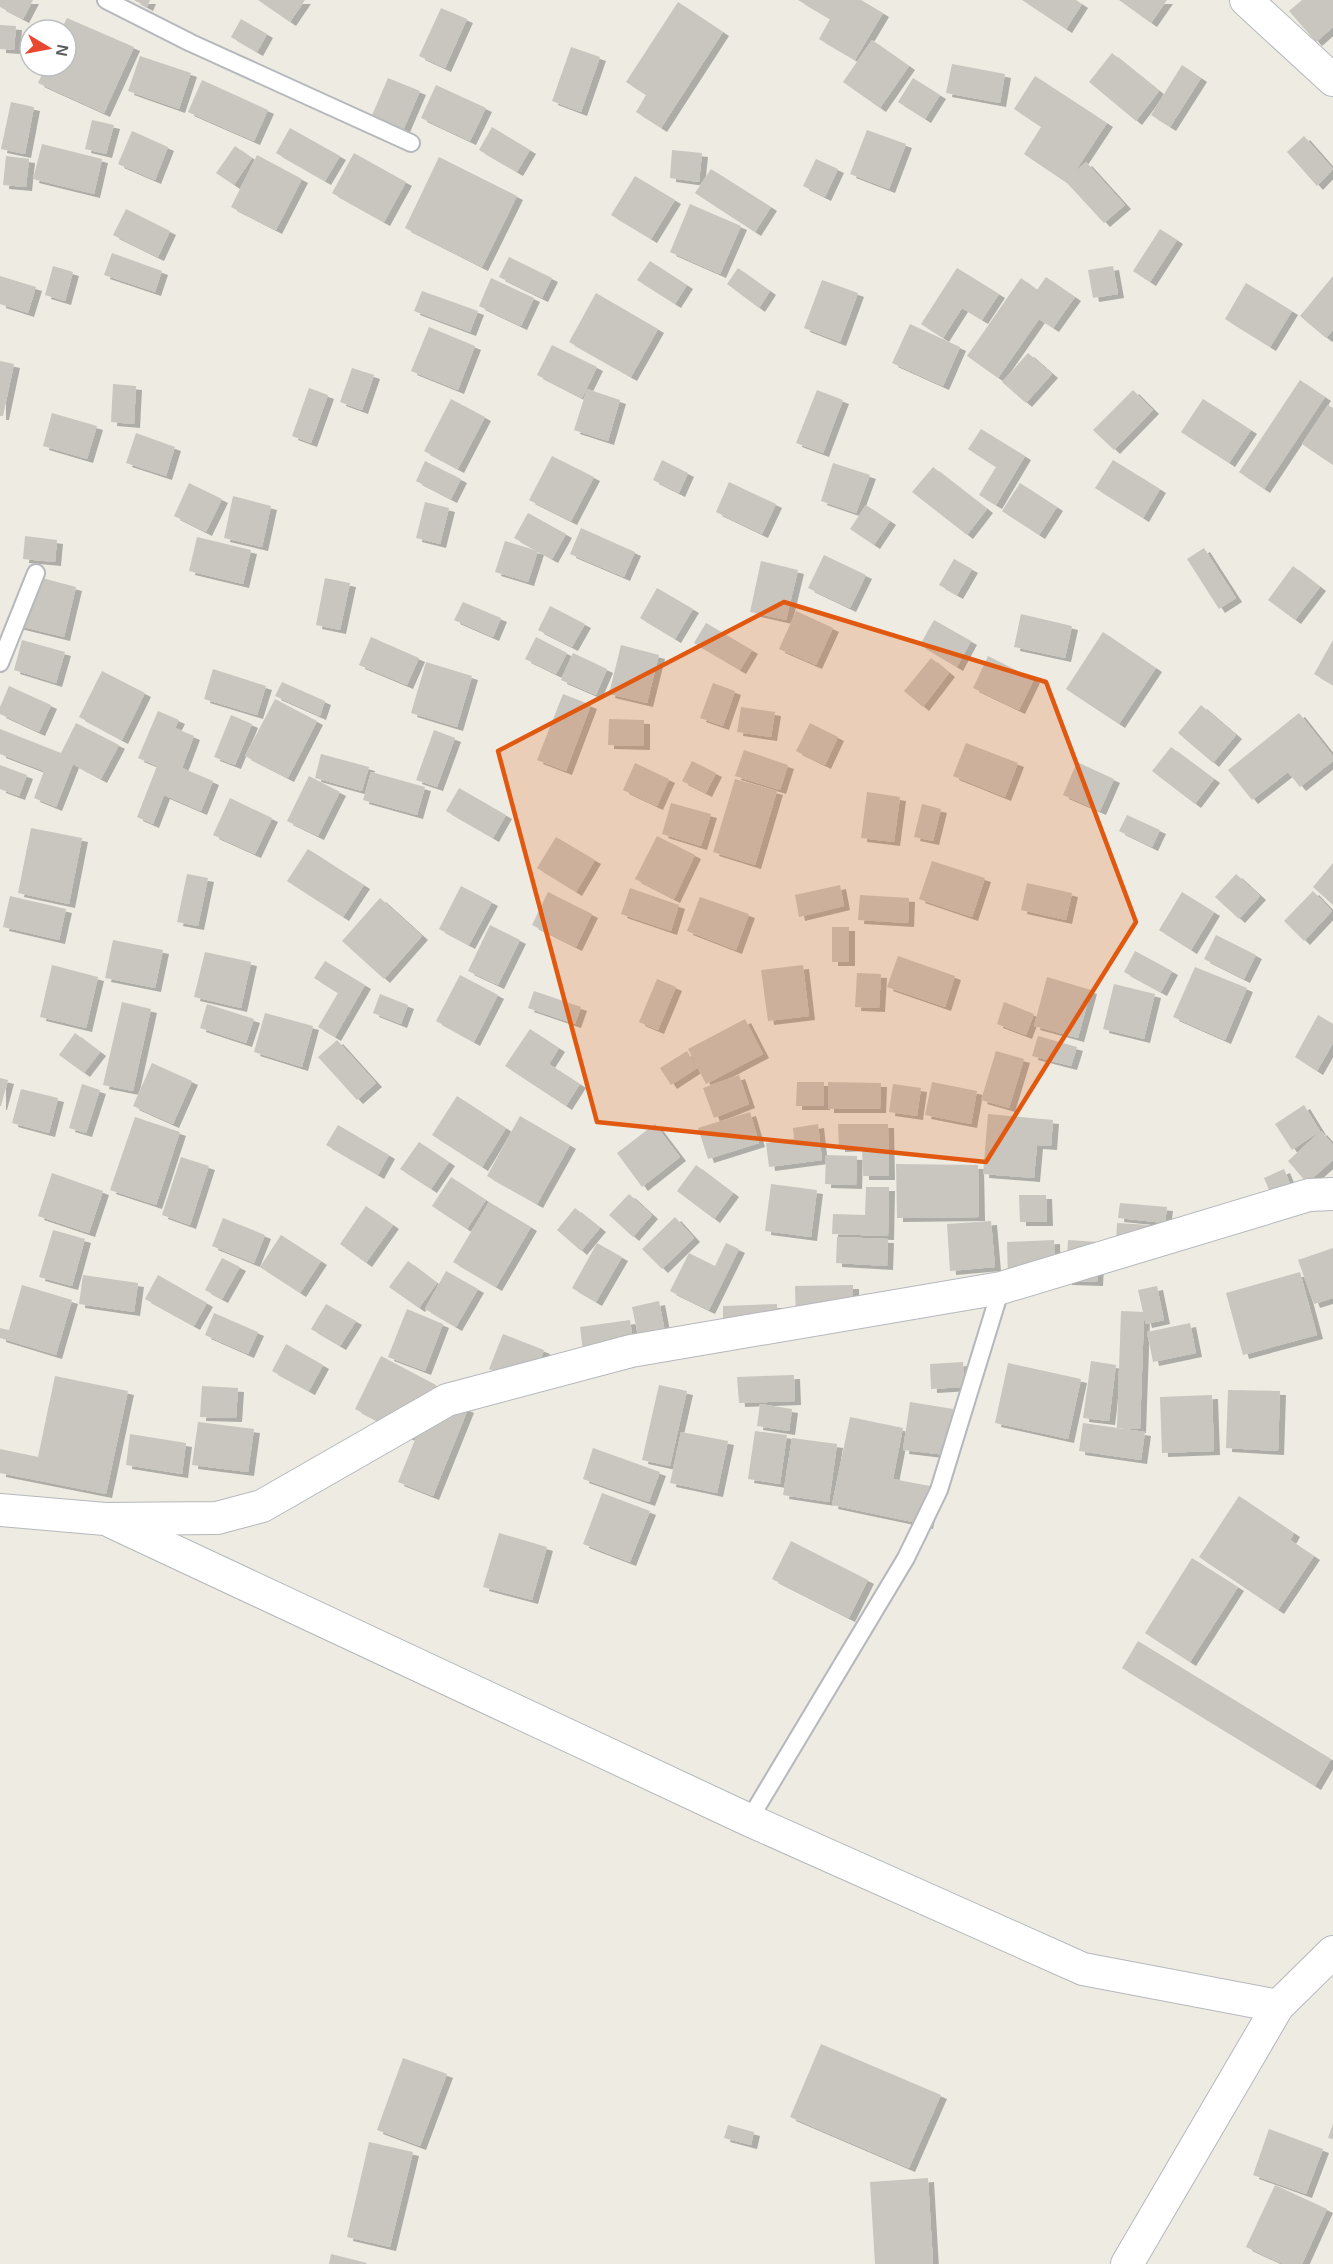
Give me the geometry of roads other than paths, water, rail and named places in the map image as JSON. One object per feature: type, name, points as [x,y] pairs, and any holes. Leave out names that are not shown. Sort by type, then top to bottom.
[{"type":"street","points":[[1246,0],[1333,80]]},
{"type":"street","points":[[0,1510],[105,1519],[217,1518],[262,1506],[447,1400],[631,1351],[1001,1288],[1310,1195],[1333,1194]]},
{"type":"street","points":[[105,1519],[749,1820],[1083,1969],[1278,2006]]},
{"type":"street","points":[[1127,2264],[1278,2006],[1333,1952]]},
{"type":"lane","points":[[105,0],[191,43],[411,143]]},
{"type":"lane","points":[[0,663],[36,573]]},
{"type":"lane","points":[[749,1820],[906,1558],[939,1490],[1001,1288]]}]
